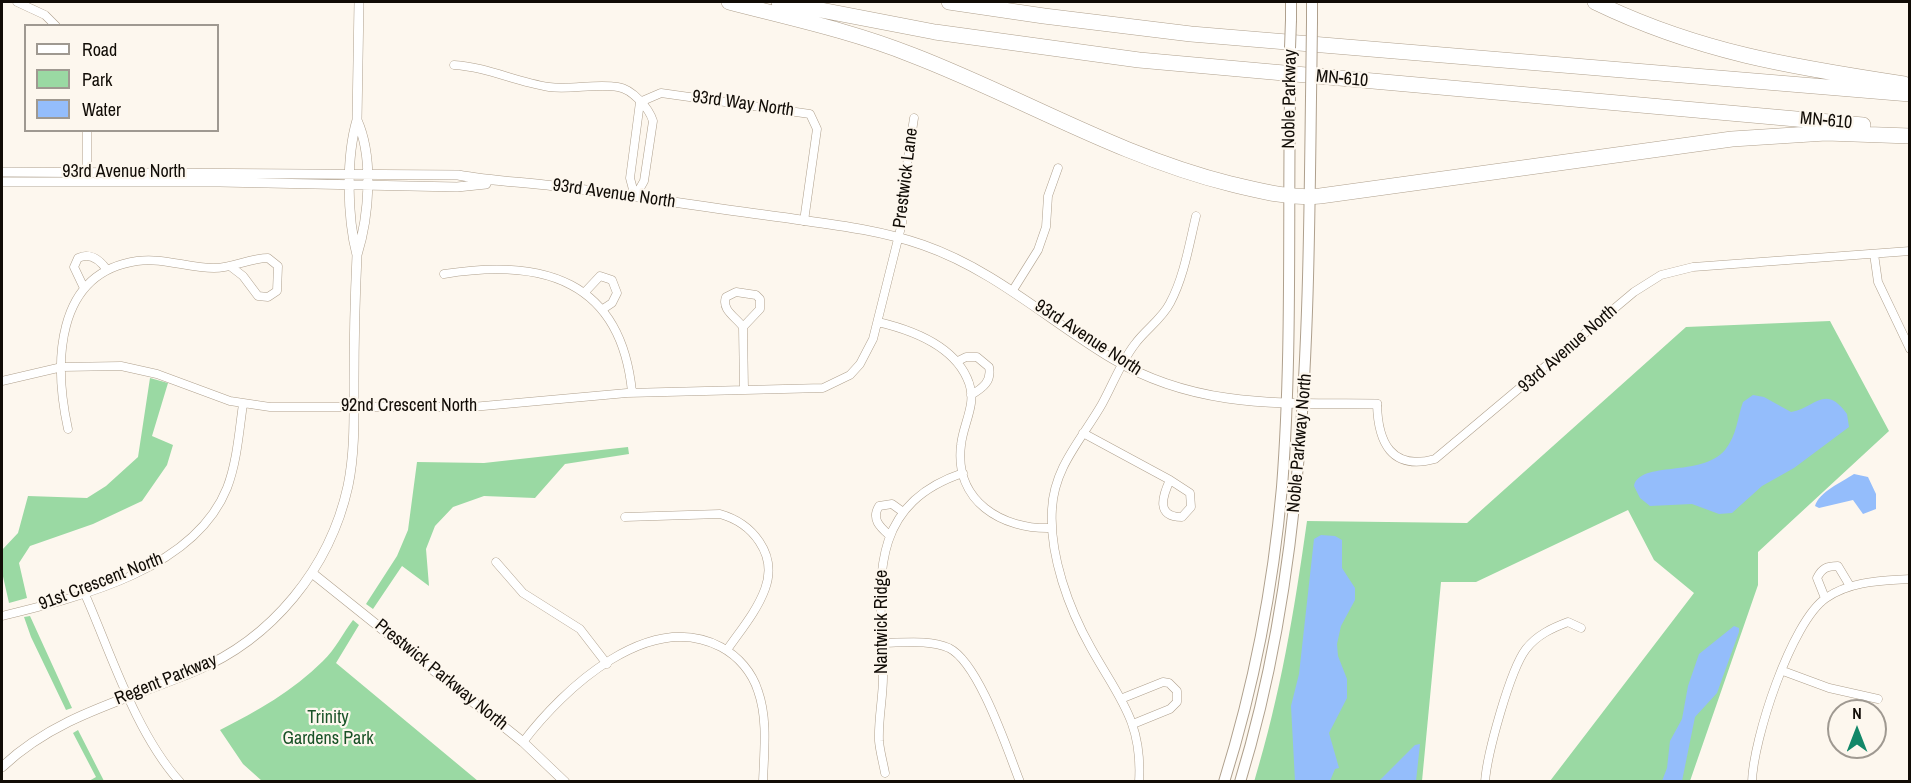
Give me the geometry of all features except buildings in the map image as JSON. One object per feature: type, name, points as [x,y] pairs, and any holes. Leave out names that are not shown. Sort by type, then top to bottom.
[{"type":"highway","points":[[729,2],[845,32],[912,55],[1098,139],[1159,163],[1217,180],[1289,196],[1310,197],[1651,149],[1768,136],[1826,133],[1910,136]]},
{"type":"highway","name":"MN-610","points":[[779,2],[935,32],[1139,60],[1910,129]]},
{"type":"highway","name":"MN-610","points":[[949,2],[1180,32],[1910,94]]},
{"type":"highway","points":[[1595,2],[1670,34],[1730,53],[1768,62],[1910,86]]},
{"type":"main road","name":"Noble Parkway","points":[[1289,196],[1291,2]]},
{"type":"main road","name":"Noble Parkway","points":[[1311,99],[1312,2]]},
{"type":"main road","name":"Noble Parkway North","points":[[1240,782],[1268,681],[1281,611],[1297,488],[1304,404],[1311,99]]},
{"type":"main road","name":"Noble Parkway North","points":[[1224,782],[1249,695],[1268,600],[1281,489],[1287,403],[1289,196]]},
{"type":"street","points":[[17,2],[45,15],[54,24]]},
{"type":"street","points":[[357,120],[359,2]]},
{"type":"street","points":[[454,65],[476,66],[525,82],[567,89],[619,87],[633,94],[650,113],[652,121],[644,181],[635,197]]},
{"type":"street","name":"93rd Way North","points":[[640,102],[661,93],[810,114],[817,129],[804,221]]},
{"type":"street","points":[[635,197],[630,178],[640,102]]},
{"type":"street","name":"Prestwick Lane","points":[[823,388],[850,375],[860,364],[871,345],[898,238],[914,118]]},
{"type":"street","name":"Regent Parkway","points":[[357,120],[352,134],[350,174],[351,235],[357,255]]},
{"type":"street","name":"Regent Parkway","points":[[2,767],[34,739],[54,728],[196,671],[236,649],[274,619],[312,573],[329,540],[348,487],[352,463],[357,255],[363,235],[366,185],[363,134],[357,120]]},
{"type":"street","points":[[87,132],[87,177]]},
{"type":"street","points":[[1013,290],[1038,250],[1046,226],[1048,196],[1058,168]]},
{"type":"street","name":"93rd Avenue North","points":[[2,172],[87,177],[350,185],[457,187],[497,182]]},
{"type":"street","name":"93rd Avenue North","points":[[2,182],[87,177],[458,175],[497,182],[552,185],[804,221],[898,238],[950,255],[1013,290],[1122,364],[1174,387],[1207,396],[1287,403],[1377,404],[1379,430],[1390,451],[1411,462],[1435,459],[1634,292],[1661,275],[1693,267],[1910,251]]},
{"type":"street","points":[[1139,782],[1140,760],[1133,724],[1123,698],[1090,646],[1076,617],[1060,568],[1052,528],[1054,492],[1059,474],[1122,364],[1135,344],[1169,306],[1176,291],[1196,216]]},
{"type":"street","points":[[1875,254],[1878,282],[1910,349]]},
{"type":"street","points":[[84,288],[74,267],[78,258],[85,255],[95,258],[106,270]]},
{"type":"street","points":[[68,429],[62,398],[62,340],[73,304],[84,288],[106,270],[139,261],[193,267],[230,266],[262,258],[274,260],[279,272],[277,291],[268,297],[258,296],[243,276],[230,266]]},
{"type":"street","points":[[444,274],[481,268],[527,272],[562,280],[585,292],[603,309],[623,343],[628,360],[632,392]]},
{"type":"street","points":[[585,292],[600,276],[612,280],[617,293],[612,303],[603,309]]},
{"type":"street","points":[[743,327],[760,309],[760,299],[751,294],[730,293],[724,302],[725,308],[743,327],[744,390]]},
{"type":"street","points":[[878,322],[913,333],[958,361],[967,377],[971,395],[970,413],[960,447],[963,473],[977,499],[999,519],[1027,528],[1052,528]]},
{"type":"street","points":[[958,361],[966,357],[977,357],[989,367],[990,377],[986,385],[971,395]]},
{"type":"street","name":"92nd Crescent North","points":[[2,381],[62,367],[100,365],[140,369],[210,395],[243,404],[270,407],[492,406],[632,392],[823,388]]},
{"type":"street","name":"91st Crescent North","points":[[2,616],[84,592],[163,560],[193,538],[206,525],[217,508],[232,473],[243,404]]},
{"type":"street","points":[[1083,433],[1170,480],[1190,493],[1191,507],[1182,517],[1168,514],[1163,508],[1161,501],[1170,480]]},
{"type":"street","name":"Nantwick Ridge","points":[[885,773],[879,740],[883,675],[880,643],[881,565],[889,536],[903,512],[920,494],[937,483],[963,473]]},
{"type":"street","points":[[889,536],[877,522],[876,511],[879,506],[892,504],[903,512]]},
{"type":"street","points":[[625,517],[720,514],[733,518],[756,535],[767,560],[765,588],[728,650]]},
{"type":"street","points":[[496,562],[524,592],[580,629],[607,664]]},
{"type":"street","points":[[1825,598],[1817,578],[1821,570],[1828,566],[1838,566],[1850,586]]},
{"type":"street","name":"Prestwick Parkway North","points":[[312,573],[523,742],[565,782]]},
{"type":"street","points":[[1752,782],[1754,753],[1800,627],[1825,598],[1850,586],[1873,581],[1910,579]]},
{"type":"street","points":[[84,592],[129,696],[157,751],[180,782]]},
{"type":"street","points":[[1485,782],[1491,748],[1517,662],[1538,637],[1552,628],[1568,622],[1581,628]]},
{"type":"street","points":[[523,742],[573,689],[607,664],[645,643],[678,635],[703,639],[728,650],[750,673],[762,705],[763,782]]},
{"type":"street","points":[[880,643],[937,644],[959,654],[975,674],[1020,782]]},
{"type":"street","points":[[1783,671],[1844,692],[1878,699]]},
{"type":"street","points":[[1123,698],[1163,682],[1169,683],[1177,691],[1177,702],[1170,710],[1133,724]]},
{"type":"green space","points":[[1830,321],[1889,431],[1758,552],[1758,585],[1690,781],[1550,781],[1694,593],[1654,560],[1628,510],[1476,582],[1441,582],[1422,781],[1254,782],[1286,652],[1307,521],[1467,523],[1686,327]]},
{"type":"green space","points":[[150,378],[168,383],[152,436],[173,445],[167,465],[142,501],[93,524],[30,546],[19,563],[27,598],[9,603],[2,572],[2,550],[18,533],[28,496],[87,498],[106,486],[138,457]]},
{"type":"green space","points":[[628,447],[629,454],[565,464],[535,498],[484,496],[453,507],[435,526],[426,549],[429,586],[402,566],[373,609],[366,604],[397,556],[408,530],[417,462],[484,463]]},
{"type":"green space","points":[[30,616],[72,708],[66,710],[31,637],[24,617]]},
{"type":"green space","name":"Trinity Gardens Park","points":[[353,620],[359,625],[336,663],[478,781],[262,781],[243,764],[220,730],[261,708],[299,682],[327,657]]},
{"type":"green space","points":[[78,730],[104,781],[89,781],[96,777],[73,733]]},
{"type":"water","points":[[1753,395],[1764,397],[1791,412],[1820,400],[1832,400],[1847,414],[1849,427],[1794,468],[1762,486],[1732,513],[1719,514],[1692,504],[1650,506],[1640,498],[1634,486],[1639,478],[1647,473],[1702,464],[1714,459],[1725,450],[1734,433],[1743,402]]},
{"type":"water","points":[[1854,474],[1868,477],[1876,494],[1876,509],[1863,514],[1853,500],[1819,508],[1815,506],[1821,496]]},
{"type":"water","points":[[1321,535],[1335,536],[1342,540],[1342,568],[1355,588],[1355,600],[1341,626],[1337,644],[1338,656],[1347,679],[1347,698],[1329,733],[1339,768],[1335,769],[1330,781],[1295,781],[1291,706],[1299,674],[1314,539]]},
{"type":"water","points":[[1734,626],[1739,628],[1739,632],[1717,693],[1695,717],[1682,781],[1662,781],[1667,768],[1670,741],[1682,719],[1688,686],[1699,654]]},
{"type":"water","points":[[1420,744],[1416,781],[1379,781],[1415,745]]}]
